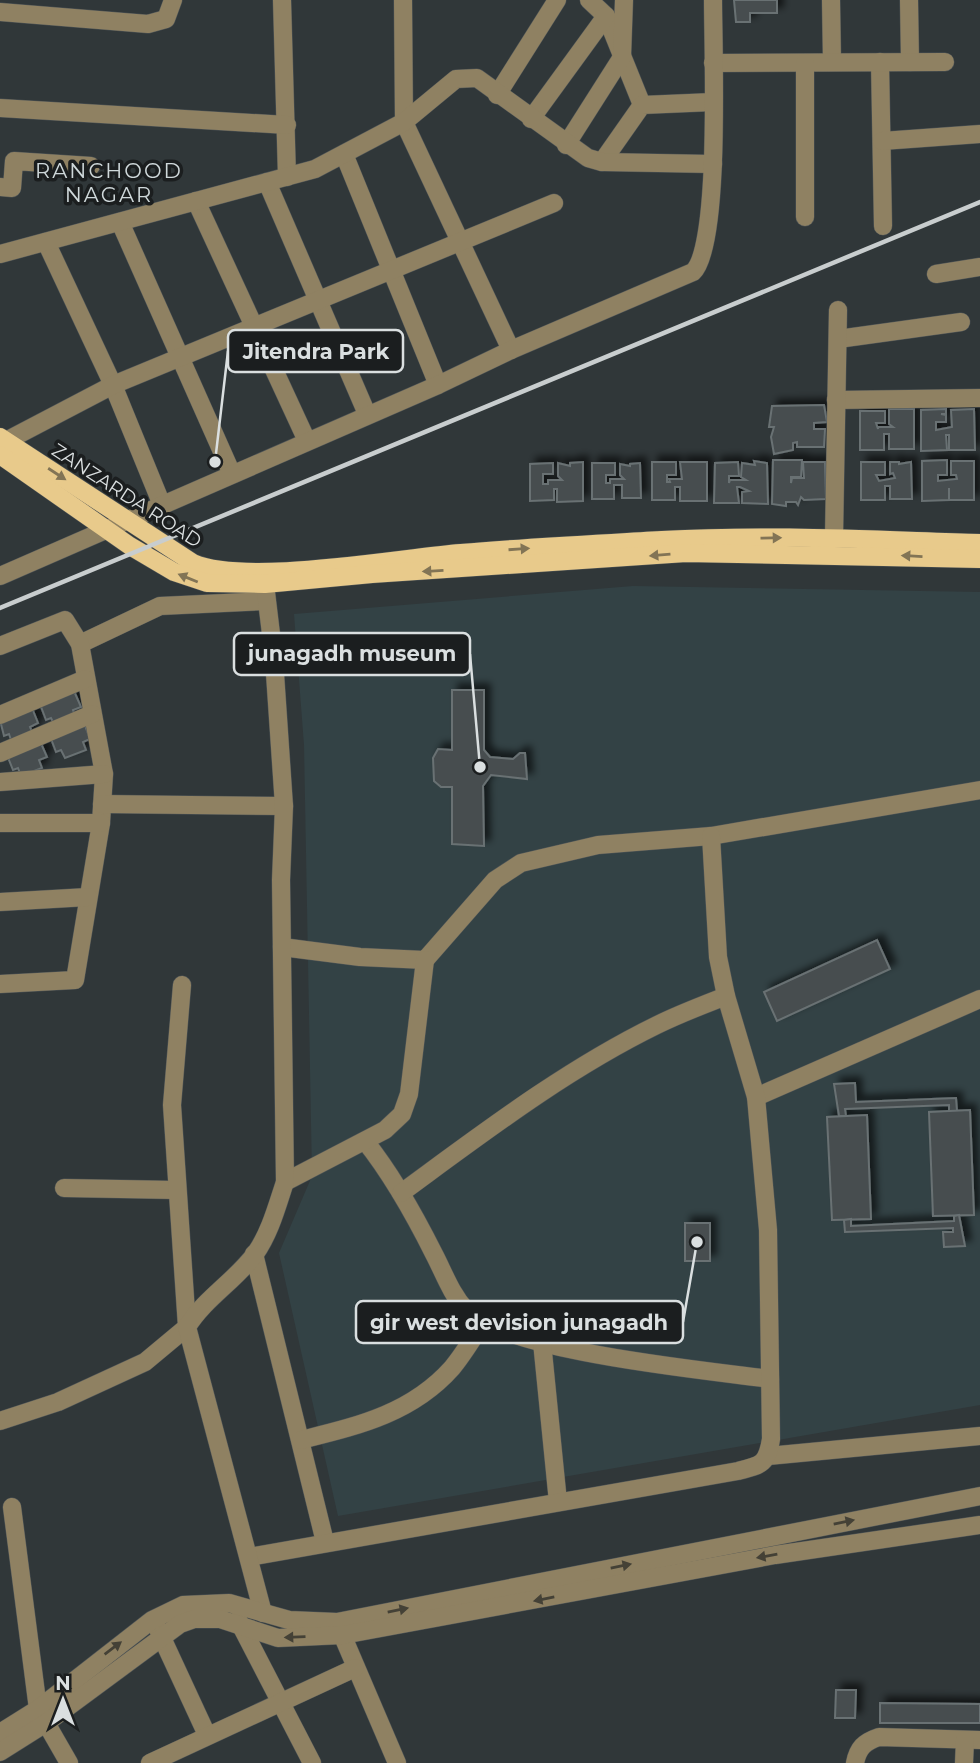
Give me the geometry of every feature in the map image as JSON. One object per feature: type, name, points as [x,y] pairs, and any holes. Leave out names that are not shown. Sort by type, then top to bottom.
[{"type":"main road","name":"ZANZARDA ROAD","points":[[2,444],[128,519],[202,567],[225,572],[666,540],[834,537],[980,543]]},
{"type":"main road","points":[[2,444],[104,528],[174,572],[199,582],[265,593],[372,574],[686,553],[980,559]]},
{"type":"street","points":[[0,12],[148,24],[166,19],[173,0]]},
{"type":"street","points":[[282,0],[287,125],[286,177]]},
{"type":"street","points":[[403,0],[404,121],[511,349]]},
{"type":"street","points":[[497,95],[557,0]]},
{"type":"street","points":[[589,0],[606,16],[642,105]]},
{"type":"street","points":[[566,145],[622,57],[624,0]]},
{"type":"street","points":[[0,576],[104,528],[438,385],[511,349],[683,277],[699,267],[704,252],[713,163],[713,0]]},
{"type":"street","points":[[831,0],[832,62]]},
{"type":"street","points":[[909,0],[910,62]]},
{"type":"street","points":[[531,119],[606,16]]},
{"type":"street","points":[[880,62],[883,226]]},
{"type":"street","points":[[713,63],[945,62]]},
{"type":"street","points":[[805,63],[805,217]]},
{"type":"street","points":[[0,254],[315,169],[404,121],[460,77],[477,78],[566,145],[602,162],[713,163]]},
{"type":"street","points":[[642,105],[713,102]]},
{"type":"street","points":[[602,162],[642,105]]},
{"type":"street","points":[[0,108],[287,125]]},
{"type":"street","points":[[882,142],[980,134]]},
{"type":"street","points":[[344,153],[438,385]]},
{"type":"street","points":[[0,187],[12,188],[13,161],[91,166]]},
{"type":"street","points":[[267,182],[367,414]]},
{"type":"street","points":[[195,201],[307,441]]},
{"type":"street","points":[[2,444],[113,385],[554,203]]},
{"type":"street","points":[[120,222],[232,474]]},
{"type":"street","points":[[46,242],[113,385],[162,505]]},
{"type":"street","points":[[936,274],[980,267]]},
{"type":"street","points":[[834,537],[838,310]]},
{"type":"street","points":[[838,339],[961,322]]},
{"type":"street","points":[[836,400],[980,398]]},
{"type":"street","points":[[0,1421],[58,1402],[145,1362],[187,1327],[197,1311],[254,1254],[273,1217],[285,1182],[282,947],[284,806],[274,659],[265,593],[160,607],[80,644]]},
{"type":"street","points":[[0,646],[65,620],[80,644],[104,774],[101,823],[75,980],[0,984]]},
{"type":"street","points":[[0,715],[85,679]]},
{"type":"street","points":[[0,753],[92,715]]},
{"type":"street","points":[[0,782],[104,774]]},
{"type":"street","points":[[285,1182],[385,1130],[402,1114],[409,1094],[425,960],[495,880],[521,863],[598,845],[711,836],[980,790]]},
{"type":"street","points":[[102,804],[284,806]]},
{"type":"street","points":[[0,823],[101,823]]},
{"type":"street","points":[[249,1557],[738,1471],[760,1465],[768,1456],[771,1439],[771,1378],[768,1230],[756,1097],[726,996],[718,957],[711,836]]},
{"type":"street","points":[[0,902],[88,897]]},
{"type":"street","points":[[282,947],[360,957],[425,960]]},
{"type":"street","points":[[182,985],[172,1105],[187,1327],[263,1614]]},
{"type":"street","points":[[401,1193],[578,1069],[658,1024],[726,996]]},
{"type":"street","points":[[756,1097],[980,999]]},
{"type":"street","points":[[365,1141],[386,1167],[451,1290],[465,1309],[483,1323],[514,1336],[665,1366],[771,1378]]},
{"type":"street","points":[[64,1188],[176,1190]]},
{"type":"street","points":[[254,1254],[325,1542]]},
{"type":"street","points":[[301,1440],[373,1422],[399,1410],[452,1368],[483,1323]]},
{"type":"street","points":[[542,1342],[558,1502]]},
{"type":"street","points":[[768,1456],[980,1436]]},
{"type":"street","points":[[0,1752],[183,1605],[229,1604],[263,1614],[340,1629],[980,1496]]},
{"type":"street","points":[[12,1507],[42,1716],[69,1763]]},
{"type":"street","points":[[157,1627],[194,1619],[220,1619],[278,1637],[340,1629],[775,1555],[980,1525]]},
{"type":"street","points":[[229,1604],[312,1763]]},
{"type":"street","points":[[157,1627],[206,1735]]},
{"type":"street","points":[[340,1629],[397,1763]]},
{"type":"street","points":[[150,1763],[355,1668]]},
{"type":"street","points":[[0,1733],[42,1716]]},
{"type":"street","points":[[855,1763],[859,1750],[866,1741],[879,1737],[972,1740],[964,1763]]},
{"type":"shaded area","points":[[633,586],[980,592],[980,1405],[338,1516],[279,1253],[312,1176],[304,745],[294,614]]},
{"type":"building","points":[[734,0],[777,0],[777,13],[750,13],[750,22],[736,22]]},
{"type":"building","points":[[824,405],[827,422],[814,423],[814,429],[825,429],[824,447],[797,447],[797,442],[793,443],[793,450],[774,454],[771,437],[774,427],[769,427],[772,406]]},
{"type":"building","points":[[889,409],[914,409],[914,449],[889,449],[889,434],[884,434],[884,450],[860,450],[860,411],[885,411],[885,423],[876,423],[878,429],[893,427],[889,424]]},
{"type":"building","points":[[946,409],[946,414],[941,414],[946,415],[946,422],[936,422],[936,430],[952,427],[951,410],[974,409],[975,450],[949,450],[949,435],[946,435],[947,450],[921,451],[921,410]]},
{"type":"building","points":[[773,460],[802,460],[801,477],[791,477],[791,483],[792,478],[804,478],[803,462],[825,462],[826,499],[804,500],[801,497],[798,505],[796,502],[786,502],[786,506],[772,504]]},
{"type":"building","points":[[947,460],[947,475],[938,475],[938,481],[957,479],[956,475],[951,475],[951,461],[974,461],[974,500],[922,501],[922,461]]},
{"type":"building","points":[[754,461],[767,463],[768,504],[742,503],[742,492],[749,491],[740,487],[737,487],[739,503],[714,503],[715,463],[738,462],[739,476],[729,476],[729,483],[730,480],[746,480],[741,477],[742,463],[755,465]]},
{"type":"building","points":[[583,462],[583,501],[557,502],[557,489],[554,489],[554,500],[530,501],[530,464],[553,463],[553,474],[543,474],[543,484],[548,484],[548,480],[562,480],[558,476],[558,463],[570,466],[570,463]]},
{"type":"building","points":[[652,462],[676,462],[676,475],[667,475],[667,482],[670,482],[669,479],[682,479],[680,462],[707,462],[707,501],[680,501],[680,487],[675,487],[675,500],[652,500]]},
{"type":"building","points":[[861,462],[885,462],[885,475],[876,475],[879,481],[895,478],[893,473],[890,474],[890,462],[911,462],[912,499],[890,499],[890,486],[885,486],[885,500],[861,500]]},
{"type":"building","points":[[592,463],[615,463],[615,475],[606,475],[606,483],[610,483],[610,479],[624,479],[620,475],[620,464],[630,466],[640,463],[641,498],[622,498],[622,485],[614,485],[614,499],[592,499]]},
{"type":"building","points":[[452,690],[484,690],[484,750],[490,757],[513,759],[520,753],[525,753],[527,779],[491,775],[483,786],[484,846],[452,844],[452,787],[441,787],[434,781],[433,758],[438,749],[452,750]]},
{"type":"building","points":[[74,691],[81,707],[73,710],[76,718],[55,726],[51,718],[46,720],[40,704]]},
{"type":"building","points":[[32,708],[38,723],[30,727],[33,734],[12,743],[9,734],[4,736],[0,720]]},
{"type":"building","points":[[84,723],[90,739],[83,742],[86,750],[65,758],[61,750],[56,752],[50,736]]},
{"type":"building","points":[[40,741],[47,757],[39,760],[42,768],[21,776],[18,768],[13,770],[7,755]]},
{"type":"building","points":[[877,940],[890,969],[777,1021],[764,992]]},
{"type":"building","points":[[855,1083],[856,1102],[956,1098],[957,1111],[949,1111],[949,1105],[845,1109],[846,1116],[839,1116],[834,1084]]},
{"type":"building","points":[[970,1110],[974,1215],[933,1216],[929,1112]]},
{"type":"building","points":[[867,1115],[871,1219],[832,1220],[827,1117]]},
{"type":"building","points":[[959,1215],[965,1246],[944,1247],[943,1232],[953,1232],[953,1228],[845,1232],[844,1220],[851,1219],[851,1226],[954,1221],[954,1216]]},
{"type":"building","points":[[685,1223],[710,1223],[710,1261],[685,1261]]},
{"type":"building","points":[[836,1690],[856,1690],[855,1718],[835,1718]]},
{"type":"building","points":[[880,1703],[980,1704],[980,1723],[880,1723]]},
{"type":"railway","points":[[0,608],[980,202]]},
{"type":"place","name":"Jitendra Park","points":[[215,462]]},
{"type":"place","name":"junagadh museum","points":[[480,767]]},
{"type":"place","name":"gir west devision junagadh","points":[[697,1242]]},
{"type":"district","name":"RANCHOOD NAGAR","points":[[109,183]]}]
